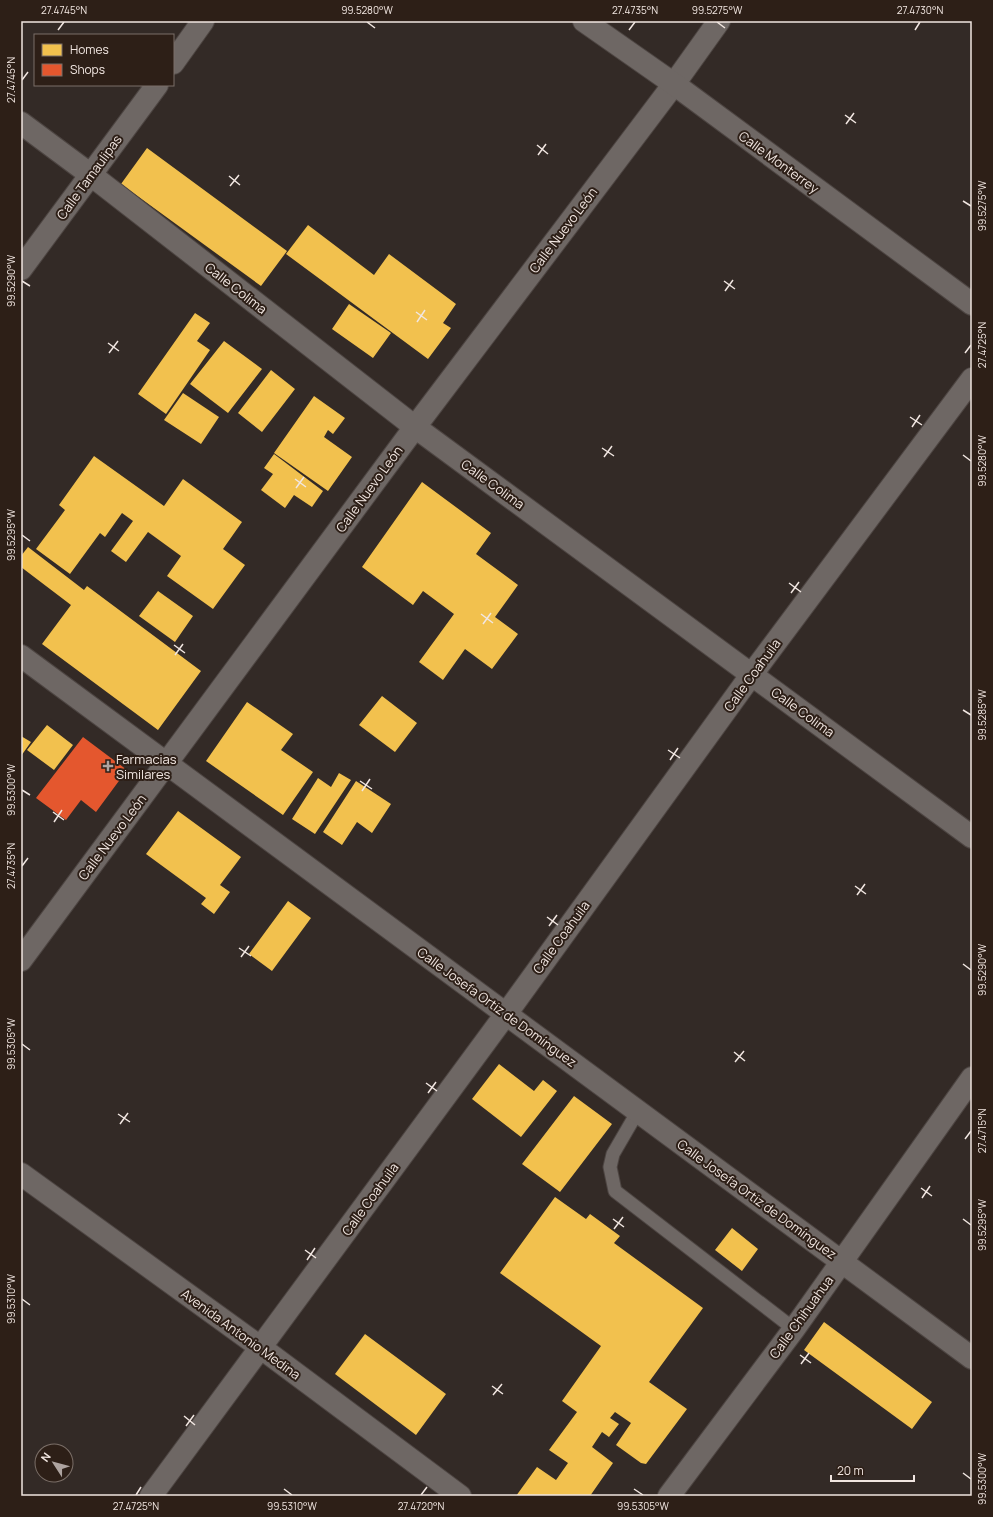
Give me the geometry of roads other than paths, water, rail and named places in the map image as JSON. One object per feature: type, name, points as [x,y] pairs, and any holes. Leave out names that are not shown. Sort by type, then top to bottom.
[{"type":"street","points":[[174,62],[203,21]]},
{"type":"street","name":"Calle Monterrey","points":[[584,21],[674,84],[972,304]]},
{"type":"street","name":"Calle Nuevo León","points":[[21,960],[415,427],[674,84],[719,21]]},
{"type":"street","name":"Calle Tamaulipas","points":[[21,270],[156,86]]},
{"type":"street","name":"Calle Colima","points":[[21,123],[91,175],[415,427],[972,837]]},
{"type":"street","name":"Calle Coahuila","points":[[151,1496],[506,1014],[752,674],[972,379]]},
{"type":"street","name":"Calle Josefa Ortiz de Domínguez","points":[[21,656],[972,1358]]},
{"type":"street","name":"Calle Chihuahua","points":[[669,1496],[794,1329],[972,1078]]},
{"type":"street","name":"Avenida Antonio Medina","points":[[21,1174],[260,1347],[460,1496]]},
{"type":"lane","points":[[638,1111],[613,1154],[610,1167],[615,1191],[794,1329]]},
{"type":"place","name":"Farmacias Similares","points":[[108,766]]}]
